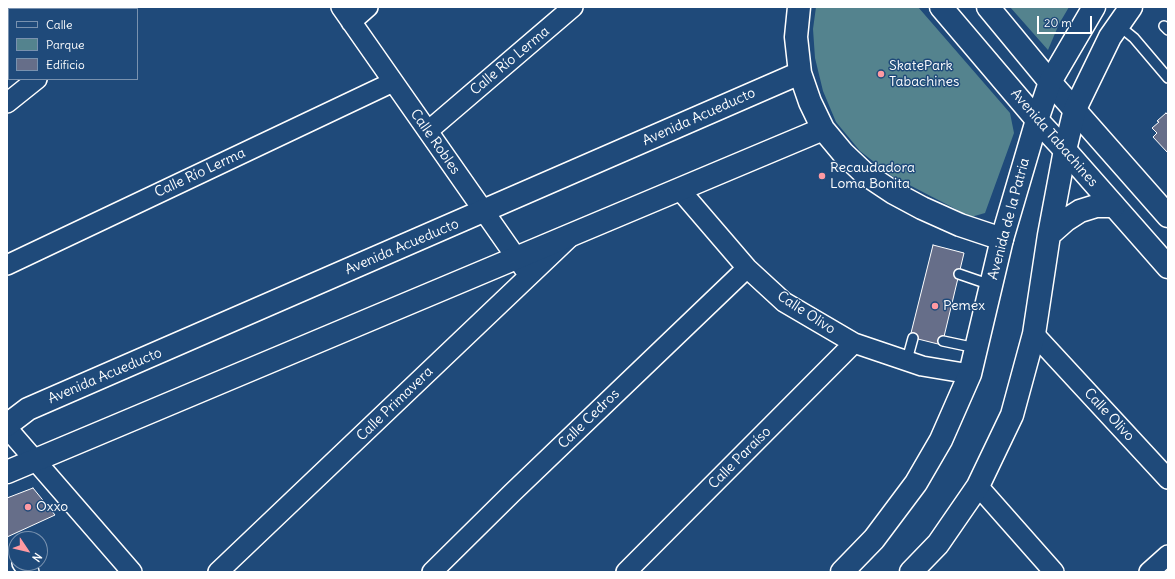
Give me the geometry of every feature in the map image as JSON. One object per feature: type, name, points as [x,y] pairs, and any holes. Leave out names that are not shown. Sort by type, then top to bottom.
[{"type":"street","points":[[346,14],[368,7]]},
{"type":"street","name":"Calle Río Lerma","points":[[428,131],[573,7]]},
{"type":"street","points":[[799,7],[796,38],[800,73],[810,102],[823,129],[843,153],[864,173],[922,208],[960,225],[1002,239]]},
{"type":"street","name":"Avenida Tabachines","points":[[941,7],[1037,120],[1168,268]]},
{"type":"street","points":[[988,7],[1050,82],[1168,216]]},
{"type":"street","name":"Avenida de la Patria","points":[[842,572],[874,539],[916,483],[941,440],[970,374],[1002,239],[1037,120],[1050,82],[1094,7]]},
{"type":"street","points":[[911,572],[938,544],[978,486],[1012,415],[1034,334],[1049,235],[1065,150],[1075,109],[1110,37],[1131,7]]},
{"type":"street","name":"Calle Robles","points":[[346,14],[530,276]]},
{"type":"street","name":"Avenida Acueducto","points":[[7,425],[28,409],[800,73]]},
{"type":"street","points":[[7,104],[36,80]]},
{"type":"street","name":"Calle Río Lerma","points":[[7,265],[393,82]]},
{"type":"street","points":[[7,472],[823,129]]},
{"type":"street","name":"Calle Olivo","points":[[680,190],[747,268],[784,302],[854,343],[922,366],[970,374]]},
{"type":"street","points":[[1049,235],[1066,220],[1080,211],[1096,206],[1114,206]]},
{"type":"street","name":"Calle Primavera","points":[[218,572],[572,235]]},
{"type":"street","name":"Calle Cedros","points":[[432,572],[512,492],[747,268]]},
{"type":"street","name":"Calle Olivo","points":[[1034,334],[1168,479]]},
{"type":"street","name":"Calle Paraíso","points":[[626,572],[854,343]]},
{"type":"street","points":[[7,428],[132,572]]},
{"type":"street","points":[[978,486],[1054,572]]},
{"type":"street","points":[[1149,572],[1168,555]]},
{"type":"lane","points":[[1118,25],[1134,38],[1168,78]]},
{"type":"lane","points":[[959,274],[991,285]]},
{"type":"lane","points":[[906,360],[913,338]]},
{"type":"lane","points":[[943,341],[976,348]]},
{"type":"green space","points":[[816,7],[918,7],[1010,113],[1014,133],[985,213],[971,217],[892,176],[860,151],[836,122],[823,91],[815,58],[813,29]]},
{"type":"green space","points":[[1010,7],[1069,7],[1059,24],[1048,50]]},
{"type":"building","points":[[1166,113],[1168,115],[1167,152],[1153,137],[1157,133],[1152,128]]},
{"type":"building","name":"Pemex","points":[[933,245],[964,253],[942,345],[910,337]]},
{"type":"building","name":"Oxxo","points":[[33,488],[55,515],[20,531],[8,531],[7,537],[7,498]]},
{"type":"place","name":"SkatePark Tabachines","points":[[881,74]]},
{"type":"place","name":"Recaudadora Loma Bonita","points":[[822,176]]},
{"type":"place","name":"Pemex","points":[[935,306]]},
{"type":"place","name":"Oxxo","points":[[28,507]]}]
